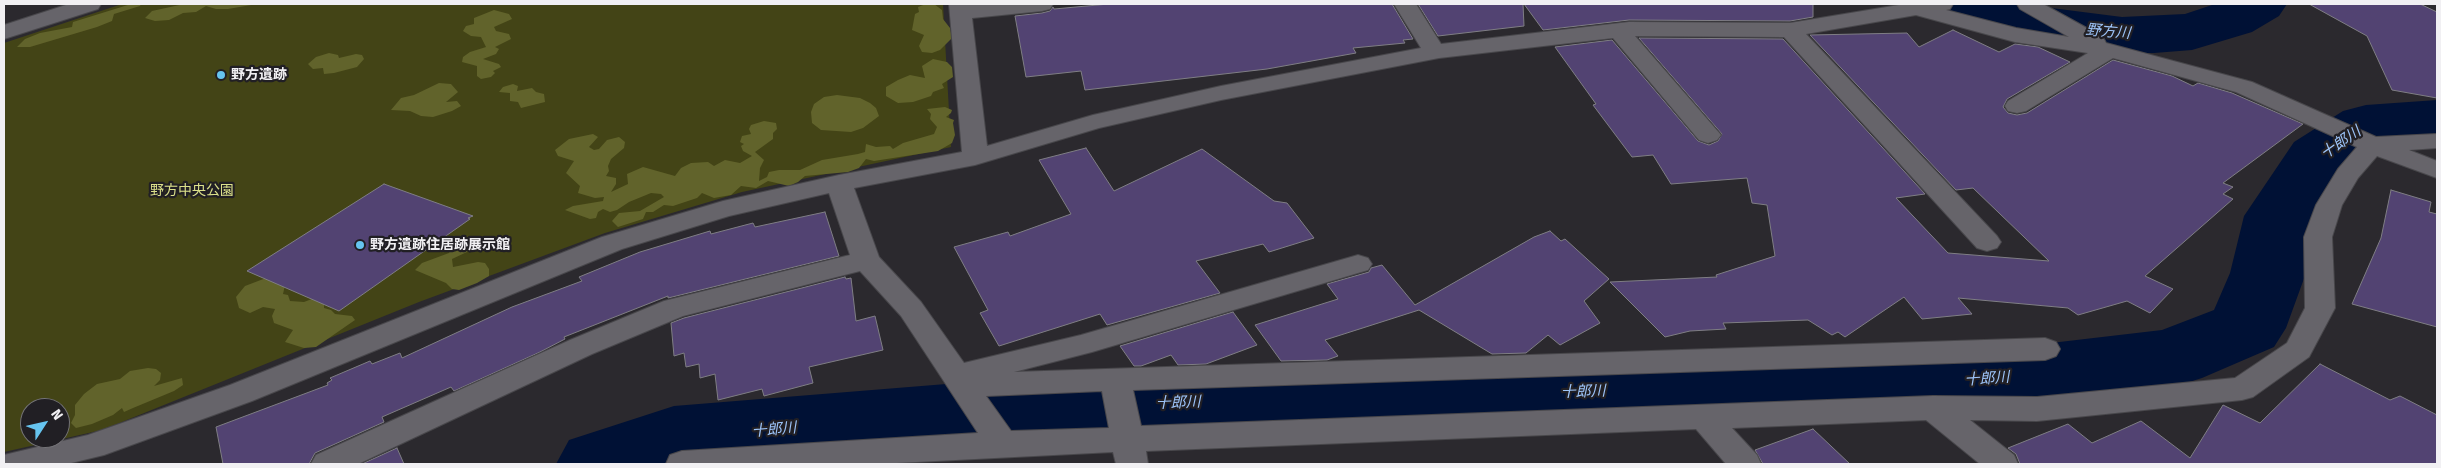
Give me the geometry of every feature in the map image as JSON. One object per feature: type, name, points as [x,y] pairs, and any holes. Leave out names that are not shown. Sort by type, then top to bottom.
[{"type":"street","points":[[4,32],[90,4]]},
{"type":"street","points":[[975,157],[960,8],[1042,4]]},
{"type":"street","points":[[1405,4],[1435,52]]},
{"type":"street","points":[[14,464],[92,446],[241,393],[612,243],[723,209],[838,183],[975,157],[1093,122],[1221,93],[1435,52],[1618,30],[1790,30],[1921,6],[2016,35],[2110,50],[2244,87],[2373,145],[2437,170]]},
{"type":"street","points":[[2036,8],[2110,50]]},
{"type":"street","points":[[1618,30],[1708,135]]},
{"type":"street","points":[[1790,30],[1987,242]]},
{"type":"street","points":[[2017,106],[2110,50]]},
{"type":"street","points":[[682,464],[851,459],[1002,444],[1129,452],[1704,417],[1933,408],[2037,409],[2242,389],[2298,350],[2320,308],[2318,237],[2329,205],[2347,175],[2373,145],[2437,141]]},
{"type":"street","points":[[838,183],[866,260],[911,309],[1002,444]]},
{"type":"street","points":[[328,464],[581,347],[674,308],[866,260]]},
{"type":"street","points":[[960,381],[1358,264]]},
{"type":"street","points":[[960,381],[1116,379],[2045,349]]},
{"type":"street","points":[[1116,379],[1129,452]]},
{"type":"street","points":[[1933,408],[2002,464]]},
{"type":"street","points":[[1704,417],[1745,464]]},
{"type":"green space","name":"野方中央公園","points":[[122,4],[943,4],[951,147],[742,192],[605,233],[419,302],[102,430],[70,437],[70,398],[20,398],[20,448],[22,448],[4,452],[4,43]]},
{"type":"shaded area","points":[[131,4],[141,4],[140,6],[114,14],[112,21],[97,27],[30,47],[17,47],[25,39],[40,33],[72,27],[73,22]]},
{"type":"shaded area","points":[[184,4],[257,4],[228,9],[216,9],[206,6],[196,12],[183,13],[169,20],[155,21],[145,18],[152,11]]},
{"type":"shaded area","points":[[934,4],[942,10],[943,19],[950,28],[952,38],[940,50],[932,53],[922,52],[919,46],[924,35],[912,30],[915,14],[919,12],[918,7]]},
{"type":"shaded area","points":[[494,10],[509,14],[512,19],[494,27],[496,31],[509,34],[511,39],[495,47],[499,49],[496,54],[483,59],[499,64],[501,67],[493,71],[495,73],[491,77],[481,79],[477,76],[477,66],[462,62],[463,57],[470,52],[486,47],[481,37],[471,36],[463,31],[466,26],[474,24],[474,18]]},
{"type":"shaded area","points":[[329,53],[338,55],[339,58],[356,54],[362,55],[364,59],[357,67],[324,74],[323,68],[313,69],[308,64],[316,57]]},
{"type":"shaded area","points":[[933,59],[947,62],[952,67],[953,77],[942,84],[944,88],[933,92],[931,96],[913,102],[898,103],[886,96],[886,87],[898,80],[910,75],[925,78],[922,66]]},
{"type":"shaded area","points":[[439,83],[451,84],[458,92],[446,102],[457,101],[461,106],[433,117],[421,116],[410,111],[391,110],[401,98],[414,95]]},
{"type":"shaded area","points":[[513,84],[518,86],[517,91],[532,88],[536,92],[544,94],[545,102],[521,108],[518,102],[510,101],[510,93],[499,92],[503,87]]},
{"type":"shaded area","points":[[837,95],[860,98],[870,103],[876,108],[879,116],[863,128],[851,132],[821,130],[812,123],[811,112],[814,104],[824,97]]},
{"type":"shaded area","points":[[945,107],[952,110],[946,117],[954,120],[955,135],[952,143],[938,151],[874,161],[866,159],[859,168],[848,172],[805,176],[789,186],[768,181],[756,188],[741,186],[731,195],[714,198],[702,193],[697,198],[673,206],[664,205],[653,212],[646,212],[643,219],[618,227],[612,221],[619,213],[640,211],[664,197],[661,194],[651,193],[629,202],[617,210],[610,212],[603,209],[598,212],[596,218],[590,219],[565,210],[573,206],[603,201],[604,197],[595,198],[578,193],[580,186],[566,173],[574,161],[558,156],[555,150],[569,139],[593,134],[598,137],[589,147],[594,150],[599,149],[607,140],[619,137],[625,142],[624,148],[611,159],[608,166],[609,171],[606,176],[616,178],[616,184],[611,192],[628,184],[627,174],[643,167],[675,176],[681,168],[691,163],[708,162],[714,166],[725,160],[740,163],[752,156],[743,151],[741,146],[744,144],[740,142],[742,136],[751,134],[749,129],[751,125],[764,121],[776,123],[777,129],[773,133],[773,139],[755,152],[764,160],[760,168],[759,181],[767,177],[769,172],[800,170],[822,160],[865,152],[866,144],[876,147],[890,146],[893,149],[903,143],[934,134],[937,127],[930,119],[931,114],[927,109]]},
{"type":"shaded area","points":[[461,243],[472,245],[467,252],[452,259],[453,267],[478,262],[485,263],[489,269],[489,276],[459,290],[452,289],[446,283],[415,270],[422,263],[449,253],[452,247]]},
{"type":"shaded area","points":[[266,278],[285,285],[283,294],[288,295],[290,301],[304,302],[317,297],[324,302],[324,308],[331,310],[335,314],[352,316],[355,320],[316,347],[304,348],[285,342],[293,330],[274,323],[272,316],[275,309],[263,307],[250,313],[239,308],[236,297],[245,286]]},
{"type":"shaded area","points":[[148,368],[156,369],[161,373],[160,380],[154,386],[182,378],[183,385],[174,391],[124,412],[122,408],[113,415],[92,424],[76,428],[71,423],[75,415],[75,405],[84,394],[97,384],[120,379],[130,371]]},
{"type":"building","points":[[1109,4],[1392,4],[1413,39],[1403,40],[1405,43],[1353,48],[1356,53],[1267,69],[1085,90],[1081,71],[1026,77],[1015,16],[1042,13],[1050,11],[1053,7],[1054,9]]},
{"type":"building","points":[[1418,4],[1523,4],[1524,26],[1438,36]]},
{"type":"building","points":[[1524,4],[1813,4],[1813,17],[1790,21],[1629,20],[1543,30]]},
{"type":"building","points":[[2309,4],[2420,4],[2437,12],[2437,98],[2392,90],[2367,36]]},
{"type":"building","points":[[1953,30],[1999,52],[2015,44],[2038,47],[2070,62],[2007,99],[2003,107],[2008,113],[2017,115],[2027,113],[2113,60],[2172,76],[2193,86],[2198,83],[2232,93],[2303,124],[2223,183],[2233,187],[2223,194],[2233,199],[2145,276],[2173,289],[2150,313],[2127,301],[2078,315],[2068,308],[1958,298],[1972,314],[1922,319],[1904,297],[1845,337],[1838,332],[1832,335],[1808,320],[1723,323],[1726,329],[1690,331],[1665,337],[1610,282],[1717,277],[1716,275],[1775,256],[1767,205],[1752,203],[1747,178],[1671,184],[1653,155],[1632,157],[1593,105],[1596,104],[1555,47],[1612,40],[1698,141],[1709,145],[1718,141],[1722,134],[1639,38],[1783,39],[1925,194],[1896,198],[1948,253],[2049,261],[1973,188],[1956,190],[1810,35],[1907,33],[1919,47]]},
{"type":"building","points":[[1086,148],[1114,191],[1202,149],[1274,201],[1287,203],[1314,238],[1269,252],[1263,244],[1196,261],[1220,293],[1107,325],[1100,314],[999,346],[980,313],[988,310],[954,247],[1008,232],[1010,236],[1071,214],[1039,160]]},
{"type":"building","name":"野方遺跡住居跡展示館","points":[[384,184],[473,216],[339,311],[247,271]]},
{"type":"building","points":[[2391,190],[2431,202],[2429,212],[2437,214],[2437,327],[2352,304],[2381,238]]},
{"type":"building","points":[[825,212],[839,256],[668,298],[668,296],[564,337],[565,339],[540,352],[454,391],[451,387],[382,417],[384,422],[315,453],[309,464],[223,464],[216,427],[328,385],[327,383],[332,380],[330,378],[370,361],[372,364],[400,353],[402,358],[512,307],[582,281],[579,277],[640,252],[710,231],[711,234],[753,223],[755,227]]},
{"type":"building","points":[[1550,231],[1561,241],[1565,239],[1609,279],[1584,301],[1600,323],[1560,345],[1548,335],[1526,353],[1492,354],[1419,310],[1325,340],[1338,356],[1327,360],[1281,361],[1255,325],[1338,299],[1327,284],[1369,272],[1371,268],[1382,265],[1415,305],[1534,237]]},
{"type":"building","points":[[845,277],[846,279],[851,278],[856,321],[875,316],[883,350],[809,367],[813,383],[764,396],[762,389],[718,400],[715,374],[700,378],[699,364],[686,367],[684,353],[674,356],[671,323],[684,318]]},
{"type":"building","points":[[1233,312],[1257,345],[1206,364],[1178,365],[1171,355],[1141,366],[1134,366],[1120,346]]},
{"type":"building","points":[[2320,364],[2390,400],[2400,396],[2437,415],[2437,464],[2020,464],[2016,454],[2008,448],[2068,424],[2092,443],[2141,421],[2190,458],[2223,405],[2260,423]]},
{"type":"building","points":[[1813,429],[1850,464],[1763,464],[1755,450]]},
{"type":"building","points":[[397,448],[404,464],[362,464]]},
{"type":"waterway","name":"野方川","points":[[1955,4],[2026,24],[2122,35],[2192,32],[2231,19],[2258,4]]},
{"type":"waterway","name":"十郎川","points":[[601,464],[674,439],[1033,408],[1991,380],[2173,358],[2246,328],[2268,273],[2280,216],[2318,157],[2366,125],[2437,120]]},
{"type":"place","name":"野方遺跡","points":[[221,75]]},
{"type":"place","name":"野方遺跡住居跡展示館","points":[[360,245]]}]
